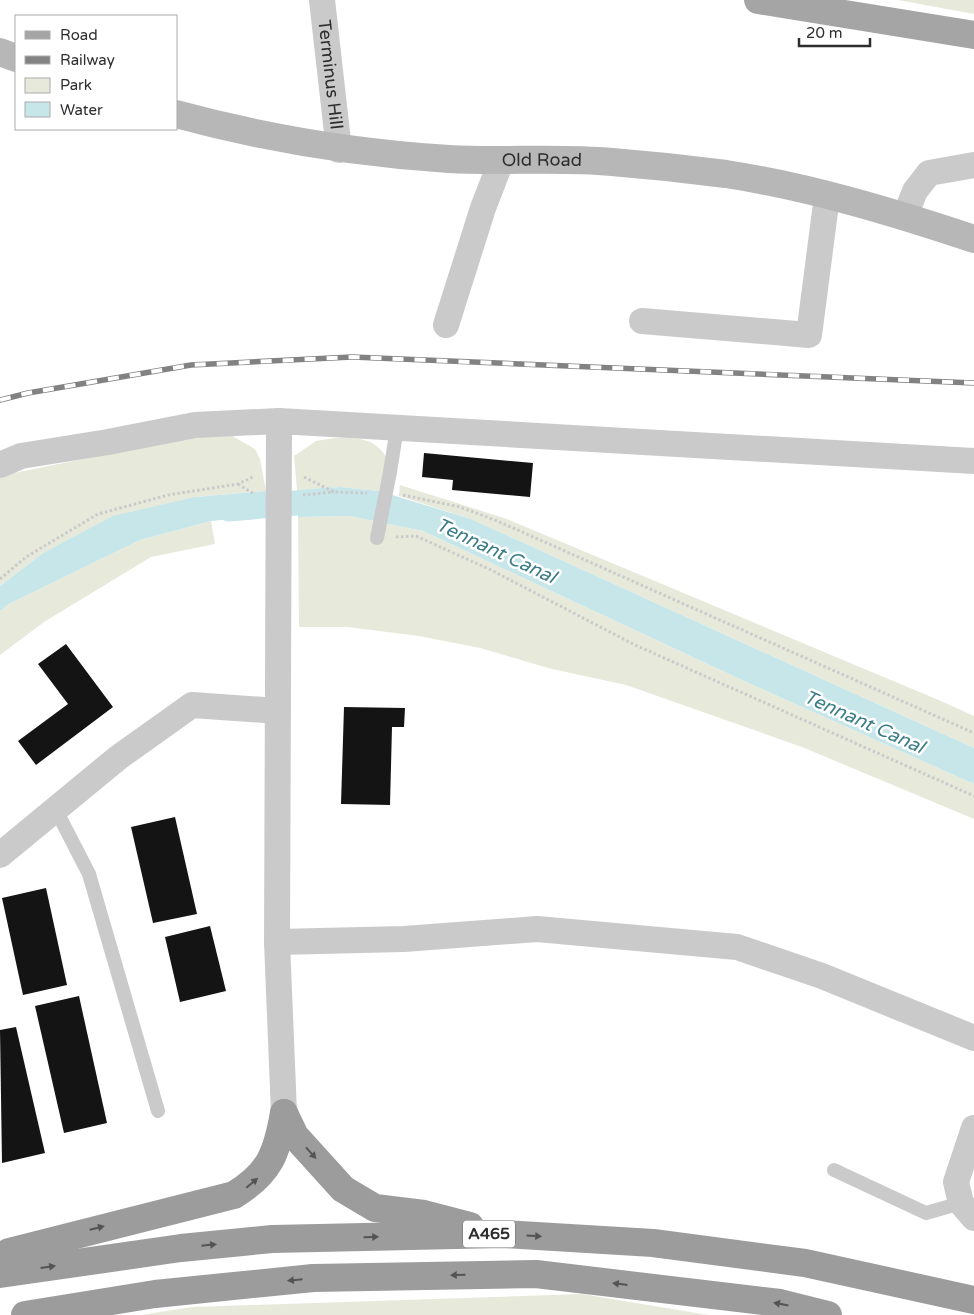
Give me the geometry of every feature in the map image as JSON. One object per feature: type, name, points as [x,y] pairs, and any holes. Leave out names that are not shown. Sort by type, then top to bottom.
[{"type":"highway","name":"A465","points":[[284,1113],[295,1136],[344,1190],[375,1208],[424,1214],[503,1234]]},
{"type":"highway","points":[[0,1256],[74,1234],[234,1195],[252,1184],[267,1168],[278,1146],[284,1113]]},
{"type":"highway","name":"A465","points":[[0,1274],[181,1248],[272,1239],[503,1234],[653,1243],[806,1263],[974,1300]]},
{"type":"highway","points":[[25,1315],[155,1294],[313,1278],[536,1274],[780,1304],[828,1315]]},
{"type":"main road","points":[[758,0],[974,35]]},
{"type":"main road","points":[[0,52],[15,58]]},
{"type":"main road","name":"Old Road","points":[[178,115],[243,133],[339,150],[451,159],[610,161],[727,174],[827,196],[905,216],[974,239]]},
{"type":"street","name":"Terminus Hill","points":[[322,0],[339,150]]},
{"type":"street","points":[[446,325],[483,208],[502,159]]},
{"type":"street","points":[[905,216],[915,192],[929,173],[974,165]]},
{"type":"street","points":[[642,321],[809,335],[827,196]]},
{"type":"street","points":[[279,421],[278,942],[284,1113]]},
{"type":"street","points":[[0,464],[21,456],[108,442],[195,424],[279,421],[974,460]]},
{"type":"street","points":[[0,855],[119,757],[192,705],[278,711]]},
{"type":"street","points":[[278,942],[404,939],[537,929],[737,947],[822,976],[974,1038]]},
{"type":"street","points":[[968,1211],[956,1182],[974,1128]]},
{"type":"lane","points":[[377,538],[397,428]]},
{"type":"lane","points":[[56,810],[89,874],[158,1111]]},
{"type":"lane","points":[[834,1170],[926,1213],[968,1211]]},
{"type":"path","points":[[0,579],[26,557],[98,514],[168,495],[279,476]]},
{"type":"path","points":[[495,520],[974,732]]},
{"type":"path","points":[[377,538],[416,536],[491,570],[635,645],[974,796]]},
{"type":"green space","points":[[898,0],[974,0],[974,14]]},
{"type":"green space","points":[[229,434],[255,449],[260,459],[266,491],[195,497],[43,553],[0,586],[0,478],[9,474],[186,438]]},
{"type":"green space","points":[[334,438],[365,440],[377,446],[383,452],[387,459],[379,491],[341,487],[297,490],[294,456],[316,441]]},
{"type":"green space","points":[[400,485],[507,519],[974,716],[974,748],[471,519],[399,496]]},
{"type":"green space","points":[[349,516],[423,531],[744,681],[974,784],[974,819],[802,747],[626,685],[552,669],[480,648],[419,636],[347,627],[299,627],[298,517]]},
{"type":"green space","points":[[211,521],[215,544],[151,557],[44,622],[0,655],[0,611],[9,604],[140,540]]},
{"type":"green space","points":[[582,1294],[708,1315],[141,1315],[192,1307]]},
{"type":"water","points":[[341,487],[379,491],[471,519],[974,748],[974,784],[744,681],[423,531],[349,516],[298,517],[297,490]]},
{"type":"water","points":[[266,491],[261,516],[211,521],[140,540],[9,604],[0,611],[0,586],[43,553],[113,516],[195,497]]},
{"type":"building","points":[[424,453],[533,463],[530,497],[452,490],[453,480],[422,477]]},
{"type":"building","points":[[66,644],[113,707],[36,765],[18,741],[68,704],[38,664]]},
{"type":"building","points":[[344,707],[405,708],[404,727],[392,727],[390,805],[341,804]]},
{"type":"building","points":[[175,817],[197,914],[153,923],[131,827]]},
{"type":"building","points":[[46,888],[67,985],[23,995],[2,898]]},
{"type":"building","points":[[210,926],[226,991],[180,1002],[165,937]]},
{"type":"building","points":[[79,996],[107,1123],[64,1133],[35,1006]]},
{"type":"building","points":[[16,1027],[45,1153],[2,1163],[0,1030]]},
{"type":"waterway","name":"Tennant Canal","points":[[229,509],[331,500]]},
{"type":"railway","points":[[0,400],[28,393],[191,365],[352,357],[974,383]]}]
